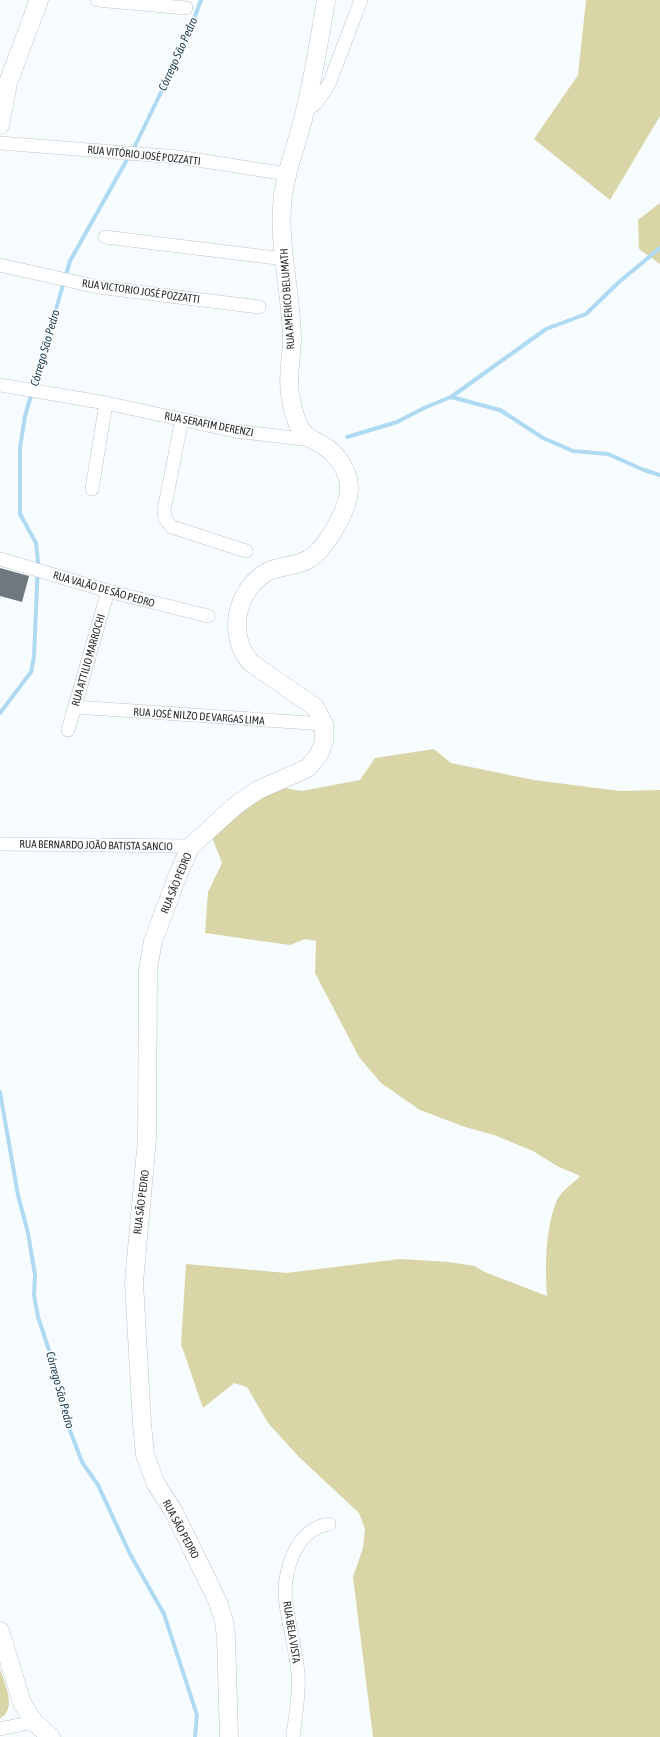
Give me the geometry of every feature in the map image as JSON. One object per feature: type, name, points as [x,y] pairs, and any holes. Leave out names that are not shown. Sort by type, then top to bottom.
[{"type":"street","points":[[0,120],[8,83],[39,0]]},
{"type":"street","points":[[97,0],[186,8]]},
{"type":"street","name":"RUA AMERICO BELUMATH","points":[[324,724],[315,707],[251,663],[242,654],[236,632],[240,605],[253,583],[269,571],[300,563],[310,558],[326,541],[346,505],[349,482],[342,465],[323,445],[312,440],[302,430],[296,420],[290,393],[292,338],[282,214],[286,174],[292,162],[305,112],[326,0]]},
{"type":"street","points":[[305,112],[324,94],[329,84],[361,0]]},
{"type":"street","name":"RUA VITÓRIO JOSÉ POZZATTI","points":[[0,142],[178,157],[286,174]]},
{"type":"street","points":[[105,237],[285,259]]},
{"type":"street","name":"RUA VICTORIO JOSÉ POZZATTI","points":[[0,265],[98,287],[259,307]]},
{"type":"street","name":"RUA SERAFIM DERENZI","points":[[0,385],[106,403],[235,431],[312,440]]},
{"type":"street","points":[[92,489],[106,403]]},
{"type":"street","points":[[182,419],[164,510],[165,519],[172,527],[246,551]]},
{"type":"street","name":"RUA VALÃO DE SÃO PEDRO","points":[[0,559],[108,591],[208,616]]},
{"type":"street","name":"RUA ATTILIO MARROCHI","points":[[68,730],[108,591]]},
{"type":"street","name":"RUA JOSÉ NILZO DE VARGAS LIMA","points":[[75,707],[324,724]]},
{"type":"street","name":"RUA SÃO PEDRO","points":[[229,1737],[227,1654],[224,1620],[218,1602],[180,1525],[156,1484],[145,1455],[134,1282],[147,1139],[148,969],[153,941],[179,872],[191,846],[235,806],[258,790],[308,768],[322,748],[325,733],[324,724]]},
{"type":"street","name":"RUA BERNARDO JOÃO BATISTA SANCIO","points":[[0,844],[191,846]]},
{"type":"street","name":"RUA BELA VISTA","points":[[293,1737],[298,1674],[286,1603],[286,1581],[292,1558],[299,1543],[319,1526],[329,1524]]},
{"type":"street","points":[[0,1631],[17,1691],[22,1703],[34,1722],[51,1737]]},
{"type":"street","points":[[0,1729],[34,1722]]},
{"type":"shaded area","points":[[586,0],[660,0],[660,116],[610,200],[534,139],[578,75]]},
{"type":"shaded area","points":[[660,203],[660,264],[639,249],[638,220]]},
{"type":"shaded area","points":[[434,749],[451,763],[534,780],[620,791],[660,790],[660,1737],[373,1737],[353,1577],[363,1548],[365,1529],[359,1513],[299,1457],[268,1423],[247,1387],[234,1383],[203,1408],[181,1344],[186,1264],[286,1273],[400,1259],[449,1262],[474,1266],[487,1273],[547,1296],[547,1248],[553,1211],[557,1200],[564,1190],[580,1176],[557,1166],[533,1151],[494,1135],[465,1127],[420,1110],[381,1083],[359,1057],[315,973],[316,941],[305,939],[290,945],[205,933],[208,892],[222,863],[210,832],[272,786],[302,791],[360,780],[375,758]]},
{"type":"shaded area","points":[[0,1669],[7,1688],[9,1702],[8,1709],[0,1718]]},
{"type":"building","points":[[0,568],[29,576],[22,602],[0,596]]},
{"type":"waterway","name":"Córrego São Pedro","points":[[133,150],[184,45],[201,0]]},
{"type":"waterway","name":"Córrego São Pedro","points":[[0,713],[31,672],[34,657],[38,562],[36,543],[20,514],[20,448],[25,416],[70,261],[129,156]]},
{"type":"waterway","points":[[347,437],[397,422],[424,408],[451,397],[546,329],[586,314],[619,282],[660,248]]},
{"type":"waterway","points":[[451,397],[500,410],[543,438],[573,451],[608,454],[644,470],[660,475]]},
{"type":"waterway","name":"Córrego São Pedro","points":[[0,1092],[18,1195],[28,1233],[35,1275],[34,1295],[38,1317],[54,1365],[65,1417],[82,1462],[98,1485],[130,1554],[164,1614],[197,1715],[195,1737]]}]
